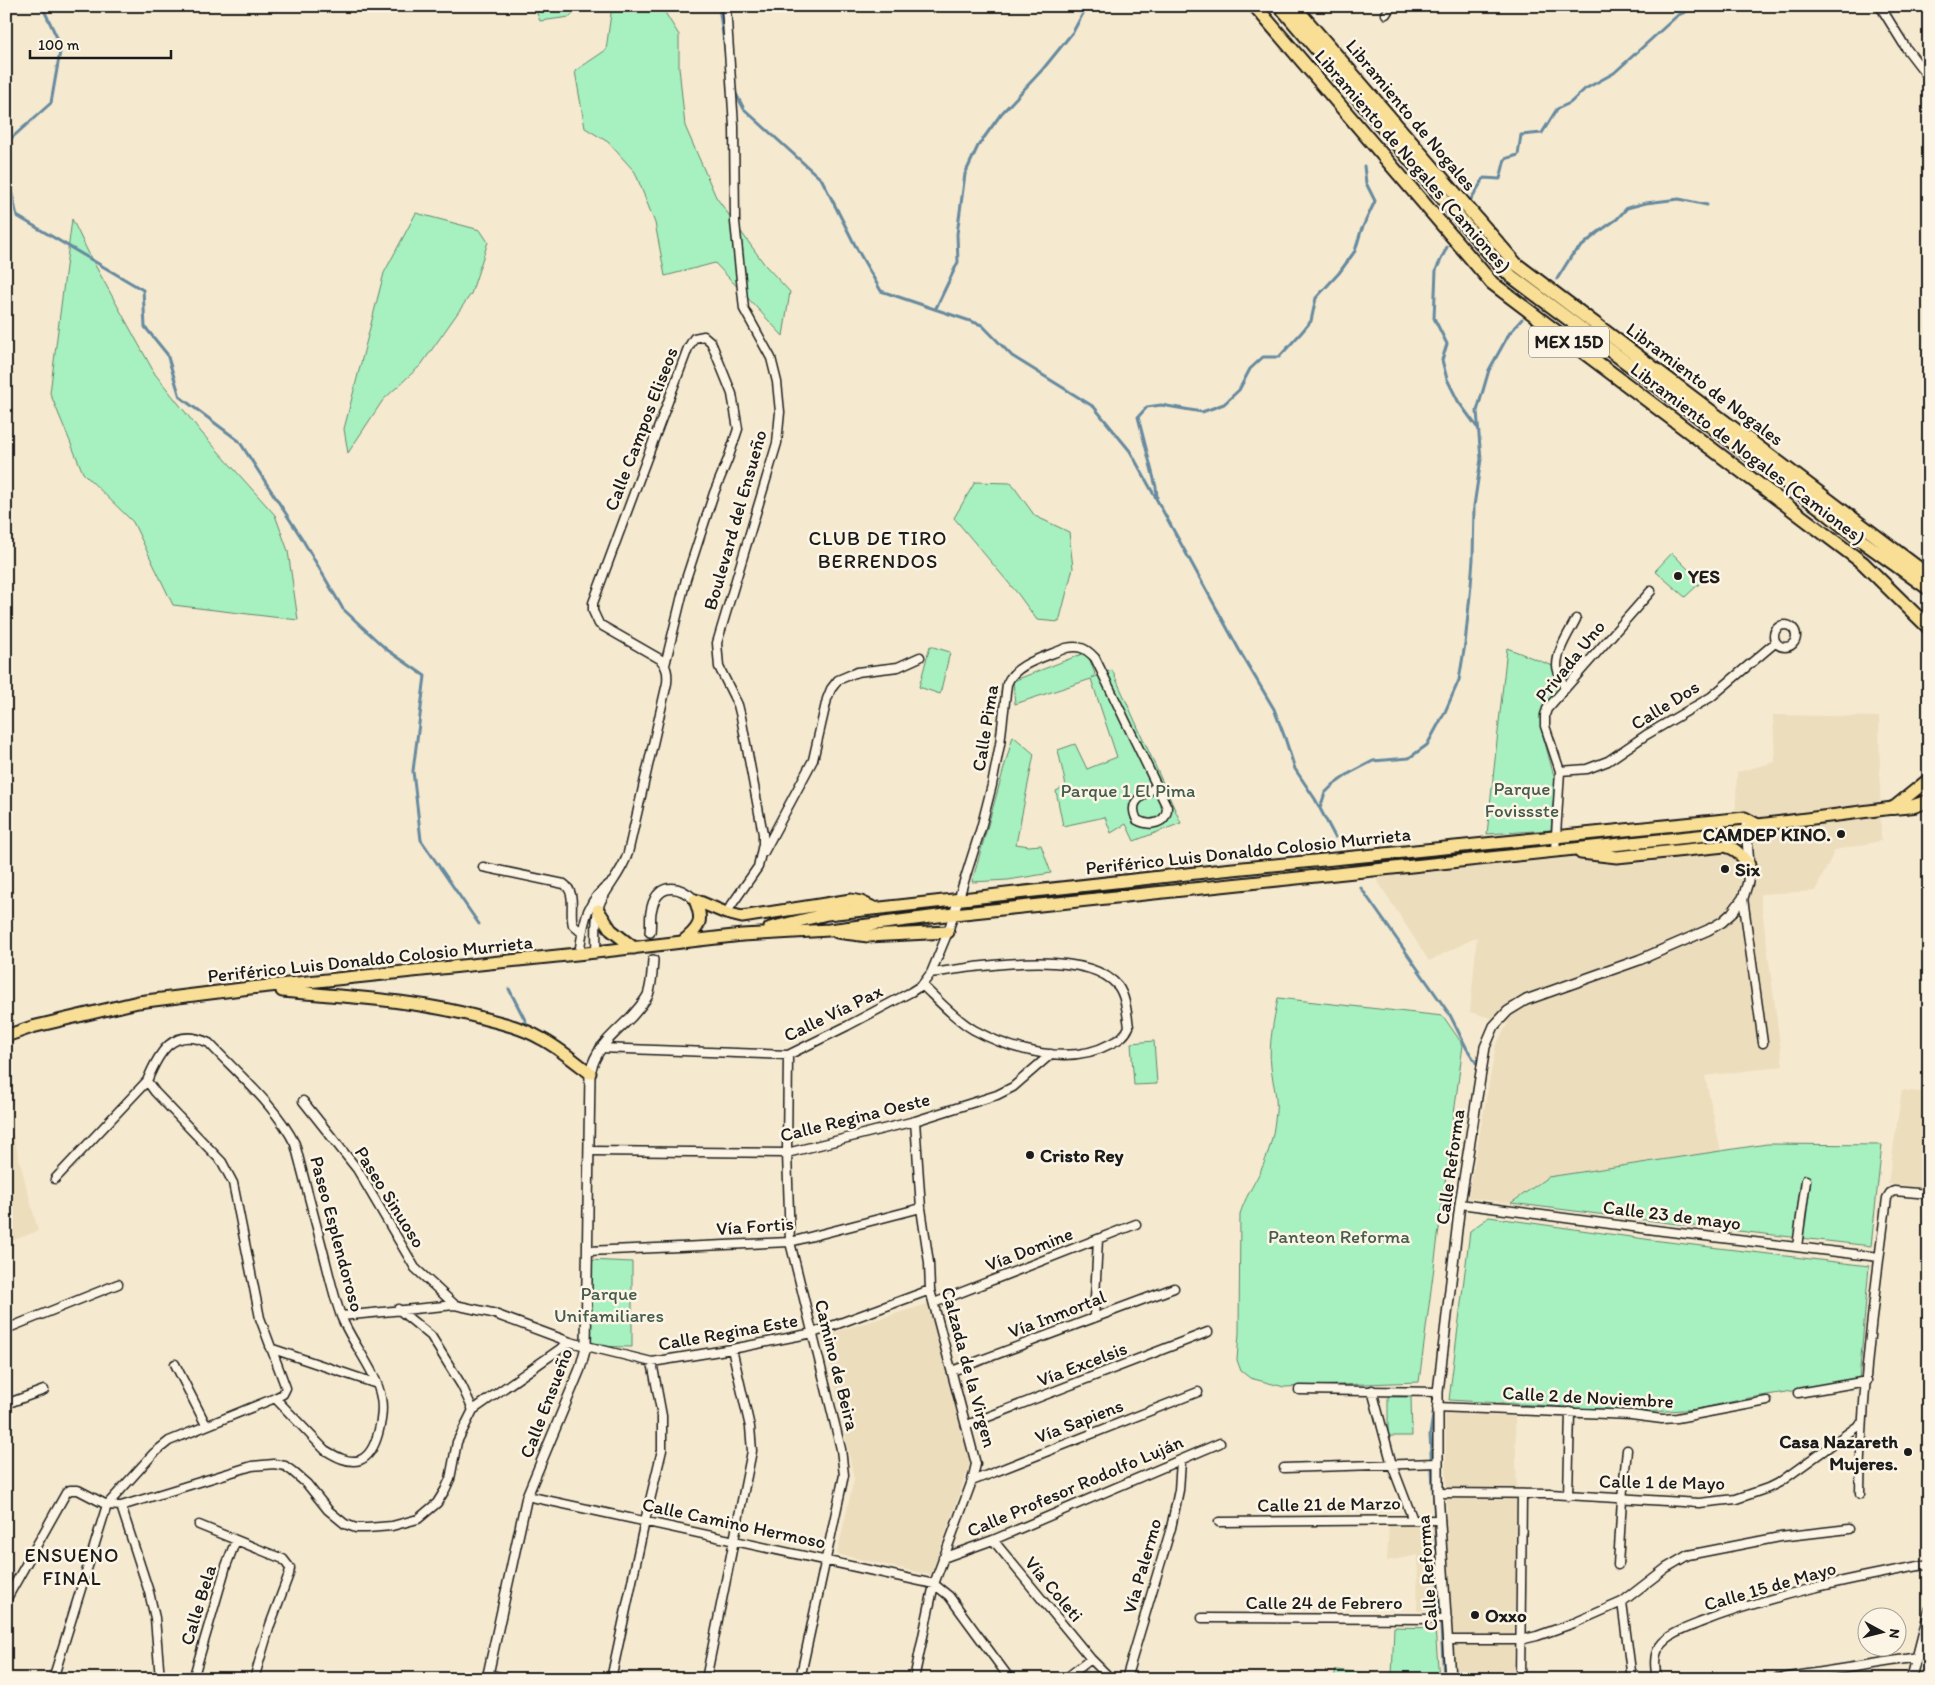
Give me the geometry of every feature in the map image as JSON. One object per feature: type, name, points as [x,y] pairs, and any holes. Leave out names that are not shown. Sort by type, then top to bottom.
[{"type":"highway","name":"Libramiento de Nogales (Camiones)","points":[[1255,6],[1492,283],[1863,563],[1929,628]]},
{"type":"highway","name":"MEX 15D","points":[[1266,6],[1496,278],[1869,560],[1929,617]]},
{"type":"highway","name":"Libramiento de Nogales","points":[[1280,6],[1507,272],[1858,538],[1929,589]]},
{"type":"highway","name":"Libramiento de Nogales","points":[[1294,6],[1516,264],[1929,576]]},
{"type":"highway","points":[[1893,808],[1914,806],[1929,801]]},
{"type":"main road","points":[[1893,808],[1929,779]]},
{"type":"main road","name":"Periférico Luis Donaldo Colosio Murrieta","points":[[6,1036],[32,1027],[138,1002],[250,988],[742,935],[829,930],[954,914],[1567,850],[1746,830],[1758,824],[1893,808]]},
{"type":"main road","name":"Periférico Luis Donaldo Colosio Murrieta","points":[[742,935],[827,914],[874,908],[1223,870],[1745,818]]},
{"type":"main road","points":[[1745,818],[1758,824]]},
{"type":"main road","points":[[1567,850],[1618,857],[1725,846],[1737,851],[1749,865]]},
{"type":"main road","points":[[695,900],[726,913],[750,917],[803,906],[851,900],[874,908]]},
{"type":"main road","points":[[682,942],[693,934],[699,926],[700,914],[695,900]]},
{"type":"main road","points":[[599,902],[611,930],[634,948]]},
{"type":"main road","points":[[827,914],[829,930],[868,936],[948,932]]},
{"type":"main road","points":[[250,988],[390,1000],[454,1010],[522,1030],[539,1037],[590,1073]]},
{"type":"street","name":"Boulevard del Ensueño","points":[[726,6],[734,126],[735,222],[744,309],[771,358],[780,412],[777,443],[717,643],[719,667],[738,705],[741,717],[763,834],[762,855],[758,867],[726,913]]},
{"type":"street","points":[[1386,14],[1391,6]]},
{"type":"street","points":[[1880,6],[1906,48],[1929,78]]},
{"type":"street","name":"Calle Campos Eliseos","points":[[579,954],[587,910],[599,902],[616,880],[628,854],[667,683],[668,673],[666,665],[686,579],[738,429],[732,394],[711,342],[704,336],[694,338],[688,348],[593,603],[593,611],[599,624],[666,665]]},
{"type":"street","name":"Privada Uno","points":[[1555,851],[1560,771],[1544,720],[1548,709],[1651,591]]},
{"type":"street","points":[[1565,688],[1558,673],[1558,660],[1576,619]]},
{"type":"street","name":"Calle Dos","points":[[1560,771],[1587,769],[1608,761],[1643,737],[1711,696],[1776,642]]},
{"type":"street","name":"Calle Pima","points":[[958,899],[992,785],[1008,684],[1011,675],[1018,669],[1066,648],[1074,646],[1089,651],[1095,658],[1168,807],[1164,818],[1157,823],[1144,824],[1137,820],[1133,807],[1135,801],[1157,786]]},
{"type":"street","points":[[762,855],[813,760],[826,699],[834,684],[838,680],[857,672],[898,667],[920,657]]},
{"type":"street","name":"Calle Reforma","points":[[1450,1679],[1438,1493],[1437,1406],[1460,1204],[1485,1047],[1498,1021],[1508,1011],[1526,1000],[1624,966],[1708,930],[1722,922],[1732,913],[1743,898],[1748,882],[1749,865],[1745,818]]},
{"type":"street","points":[[483,867],[564,884],[571,896],[573,925],[582,933]]},
{"type":"street","points":[[650,932],[651,910],[657,896],[662,892],[674,887],[680,888],[695,900]]},
{"type":"street","points":[[1743,898],[1763,1043]]},
{"type":"street","name":"Calle Vía Pax","points":[[600,1048],[788,1054],[847,1026],[922,985],[931,973],[948,932],[958,899]]},
{"type":"street","points":[[596,952],[599,902]]},
{"type":"street","points":[[590,1073],[593,1061],[600,1048],[640,1008],[648,996],[652,982],[653,960]]},
{"type":"street","points":[[922,985],[952,1013],[972,1028],[992,1038],[1052,1054],[1079,1055],[1100,1050],[1121,1038],[1130,1027],[1126,1004],[1118,986],[1090,969],[1070,964],[1026,962],[931,973]]},
{"type":"street","name":"Paseo Esplendoroso","points":[[147,1081],[158,1057],[171,1042],[182,1038],[200,1039],[209,1044],[277,1115],[288,1129],[295,1144],[341,1316],[378,1384],[382,1408],[380,1425],[371,1449],[360,1460],[344,1460],[335,1456],[325,1450],[275,1398]]},
{"type":"street","name":"Camino de Beira","points":[[788,1054],[790,1242],[844,1463],[843,1486],[800,1679]]},
{"type":"street","name":"Calle Regina Oeste","points":[[590,1152],[788,1153],[915,1121],[1006,1092],[1052,1054]]},
{"type":"street","name":"Calle Ensueño","points":[[487,1676],[527,1496],[580,1369],[586,1347],[590,1073]]},
{"type":"street","points":[[53,1679],[114,1505],[129,1479],[169,1441],[275,1398],[283,1394],[286,1385],[270,1348],[260,1318],[233,1183],[222,1162],[155,1092],[147,1081],[55,1179]]},
{"type":"street","name":"Paseo Sinuoso","points":[[303,1101],[357,1169],[415,1268],[455,1305]]},
{"type":"street","name":"Calzada de la Virgen","points":[[914,1679],[934,1584],[972,1481],[976,1459],[930,1290],[929,1263],[921,1208],[915,1121]]},
{"type":"street","points":[[1797,1247],[1806,1180]]},
{"type":"street","points":[[1860,1494],[1862,1423],[1887,1198],[1890,1194],[1899,1190],[1929,1194]]},
{"type":"street","name":"Calle 23 de mayo","points":[[1460,1204],[1879,1257]]},
{"type":"street","name":"Vía Fortis","points":[[588,1251],[790,1242],[921,1208]]},
{"type":"street","name":"Vía Domine","points":[[934,1303],[1136,1224]]},
{"type":"street","points":[[1094,1318],[1098,1239]]},
{"type":"street","points":[[6,1329],[118,1284]]},
{"type":"street","name":"Vía Inmortal","points":[[952,1371],[1174,1288]]},
{"type":"street","name":"Calle Regina Este","points":[[586,1347],[652,1362],[732,1349],[813,1333],[930,1290]]},
{"type":"street","points":[[341,1316],[455,1305],[492,1312],[586,1347]]},
{"type":"street","points":[[398,1310],[431,1336],[462,1386],[473,1410]]},
{"type":"street","name":"Vía Excelsis","points":[[967,1425],[1208,1332]]},
{"type":"street","points":[[6,1600],[66,1493],[70,1490],[78,1490],[114,1505],[252,1466],[274,1464],[284,1466],[292,1471],[307,1484],[328,1510],[345,1524],[356,1528],[367,1528],[407,1523],[418,1519],[437,1503],[445,1490],[450,1479],[457,1442],[473,1410],[570,1342]]},
{"type":"street","points":[[270,1348],[378,1384]]},
{"type":"street","points":[[706,1679],[752,1451],[750,1427],[732,1349]]},
{"type":"street","points":[[611,1679],[662,1450],[662,1416],[652,1362]]},
{"type":"street","points":[[175,1364],[206,1425]]},
{"type":"street","points":[[1798,1393],[1867,1381]]},
{"type":"street","points":[[6,1404],[44,1390]]},
{"type":"street","points":[[1299,1390],[1438,1392]]},
{"type":"street","points":[[1372,1390],[1392,1465],[1413,1520]]},
{"type":"street","name":"Vía Sapiens","points":[[972,1481],[1198,1392]]},
{"type":"street","name":"Calle 2 de Noviembre","points":[[1437,1406],[1677,1418],[1767,1401]]},
{"type":"street","points":[[1568,1496],[1570,1412]]},
{"type":"street","name":"Calle 1 de Mayo","points":[[1438,1493],[1522,1494],[1699,1503],[1722,1502],[1749,1496],[1780,1482],[1862,1423]]},
{"type":"street","name":"Calle Profesor Rodolfo Luján","points":[[943,1558],[993,1540],[1220,1443]]},
{"type":"street","points":[[1618,1565],[1627,1450]]},
{"type":"street","name":"Vía Palermo","points":[[1126,1679],[1171,1528],[1179,1490],[1180,1461]]},
{"type":"street","points":[[1284,1468],[1437,1463]]},
{"type":"street","points":[[1520,1679],[1522,1494]]},
{"type":"street","name":"Calle Camino Hermoso","points":[[527,1496],[934,1584]]},
{"type":"street","points":[[114,1505],[149,1592],[155,1618],[160,1679]]},
{"type":"street","name":"Calle 21 de Marzo","points":[[1219,1522],[1440,1520]]},
{"type":"street","points":[[199,1525],[282,1559],[287,1562],[290,1568],[254,1679]]},
{"type":"street","points":[[1448,1640],[1520,1640],[1536,1636],[1574,1623],[1622,1602],[1666,1568],[1688,1555],[1780,1537],[1849,1529]]},
{"type":"street","name":"Calle Bela","points":[[193,1679],[226,1566],[236,1540]]},
{"type":"street","name":"Vía Coleti","points":[[993,1540],[1091,1659],[1111,1679]]},
{"type":"street","name":"Calle 15 de Mayo","points":[[1657,1679],[1655,1660],[1659,1646],[1685,1629],[1724,1614],[1803,1590],[1924,1565],[1929,1566]]},
{"type":"street","points":[[934,1584],[950,1596],[1010,1679]]},
{"type":"street","points":[[1622,1602],[1632,1679]]},
{"type":"street","points":[[1911,1679],[1929,1610]]},
{"type":"street","name":"Calle 24 de Febrero","points":[[1202,1618],[1446,1619]]},
{"type":"street","points":[[1776,1679],[1918,1657]]},
{"type":"street","points":[[1065,1679],[1091,1659]]},
{"type":"street","points":[[487,1676],[509,1679]]},
{"type":"shaded area","points":[[1773,715],[1879,717],[1881,841],[1835,850],[1815,891],[1760,894],[1783,1066],[1705,1076],[1721,1152],[1548,1177],[1511,1203],[1468,1198],[1496,1045],[1508,1023],[1470,1012],[1477,937],[1429,961],[1375,877],[1560,855],[1621,865],[1728,853],[1736,805],[1737,772],[1775,762]]},
{"type":"shaded area","points":[[1902,1090],[1929,1093],[1929,1188],[1888,1184]]},
{"type":"shaded area","points":[[13,1135],[38,1231],[6,1243],[6,1137]]},
{"type":"shaded area","points":[[928,1304],[970,1464],[931,1575],[837,1554],[854,1479],[825,1335]]},
{"type":"shaded area","points":[[1445,1413],[1515,1417],[1517,1501],[1513,1679],[1444,1679],[1439,1609],[1417,1611],[1418,1555],[1387,1561],[1389,1525],[1447,1518]]},
{"type":"green space","points":[[534,6],[580,6],[570,17],[540,21]]},
{"type":"green space","points":[[612,6],[661,6],[679,35],[679,67],[685,126],[716,197],[765,265],[790,292],[783,336],[715,263],[665,276],[655,223],[635,172],[608,142],[585,128],[575,71],[606,50]]},
{"type":"green space","points":[[416,213],[480,230],[488,242],[471,294],[421,365],[383,400],[348,453],[344,429],[384,273]]},
{"type":"green space","points":[[72,219],[90,256],[155,374],[201,432],[275,515],[288,551],[298,620],[173,605],[133,522],[83,473],[50,393]]},
{"type":"green space","points":[[975,482],[1011,483],[1035,516],[1069,532],[1073,568],[1059,622],[1037,620],[1018,594],[954,518]]},
{"type":"green space","name":"YES","points":[[1672,553],[1701,582],[1685,597],[1655,571]]},
{"type":"green space","points":[[930,646],[950,652],[940,694],[919,687]]},
{"type":"green space","name":"Parque Fovissste","points":[[1507,648],[1553,666],[1561,688],[1545,705],[1541,728],[1555,780],[1551,830],[1487,834]]},
{"type":"green space","name":"Parque 1 El Pima","points":[[1087,652],[1095,674],[1092,678],[1112,670],[1181,823],[1134,841],[1126,824],[1111,833],[1105,817],[1063,826],[1056,791],[1066,786],[1058,750],[1075,744],[1087,769],[1117,757],[1091,679],[1015,704],[1013,681]]},
{"type":"green space","points":[[1013,736],[1034,754],[1016,844],[1041,845],[1051,873],[1008,880],[972,882]]},
{"type":"green space","name":"Panteon Reforma","points":[[1278,998],[1443,1016],[1463,1045],[1419,1382],[1284,1387],[1250,1378],[1241,1371],[1237,1360],[1240,1214],[1265,1160],[1273,1133],[1276,1105],[1270,1050]]},
{"type":"green space","points":[[1154,1041],[1157,1084],[1134,1085],[1131,1043]]},
{"type":"green space","points":[[1767,1144],[1882,1145],[1871,1246],[1511,1203],[1548,1177]]},
{"type":"green space","points":[[1489,1217],[1652,1240],[1869,1266],[1859,1380],[1749,1398],[1698,1409],[1653,1412],[1449,1400],[1470,1231]]},
{"type":"green space","name":"Parque Unifamiliares","points":[[588,1260],[632,1262],[632,1347],[586,1346]]},
{"type":"green space","points":[[1388,1397],[1411,1397],[1412,1436],[1388,1436]]},
{"type":"green space","points":[[1394,1627],[1435,1628],[1439,1679],[1334,1679],[1336,1670],[1392,1676]]},
{"type":"waterway","points":[[6,143],[51,103],[61,46],[42,6]]},
{"type":"waterway","points":[[719,6],[725,50]]},
{"type":"waterway","points":[[936,308],[958,262],[957,234],[965,174],[978,146],[1001,114],[1043,69],[1073,32],[1087,6]]},
{"type":"waterway","points":[[1468,204],[1484,178],[1500,179],[1505,159],[1518,155],[1521,135],[1542,133],[1557,109],[1570,103],[1585,89],[1614,73],[1678,15],[1699,6]]},
{"type":"waterway","points":[[734,90],[744,109],[822,180],[881,291],[982,325],[1012,356],[1094,407],[1130,451],[1242,655],[1274,709],[1295,769],[1315,799],[1335,837]]},
{"type":"waterway","points":[[1157,497],[1138,417],[1147,407],[1161,405],[1202,412],[1224,404],[1239,390],[1250,369],[1263,357],[1279,357],[1301,333],[1311,321],[1316,298],[1339,273],[1355,251],[1361,231],[1375,201],[1366,183],[1364,166]]},
{"type":"waterway","points":[[6,168],[17,216],[143,290],[145,327],[167,354],[180,397],[239,441],[301,537],[343,609],[386,649],[425,676],[413,771],[421,840],[479,924]]},
{"type":"waterway","points":[[1557,279],[1572,255],[1597,233],[1617,219],[1627,208],[1646,203],[1679,199],[1707,205]]},
{"type":"waterway","points":[[1447,247],[1436,270],[1434,318],[1447,344],[1442,360],[1447,379],[1458,401],[1477,427]]},
{"type":"waterway","points":[[1320,808],[1325,793],[1350,773],[1373,761],[1409,758],[1427,745],[1445,712],[1459,680],[1471,585],[1474,506],[1481,459],[1477,411],[1489,370],[1509,334],[1522,319]]},
{"type":"waterway","points":[[1361,888],[1450,1015],[1467,1049],[1479,1067]]},
{"type":"waterway","points":[[509,989],[527,1024]]},
{"type":"waterway","points":[[1434,1408],[1430,1435],[1444,1679]]},
{"type":"tunnel","points":[[650,932],[653,960]]},
{"type":"place","name":"YES","points":[[1678,576]]},
{"type":"place","name":"CAMDEP KINO.","points":[[1841,834]]},
{"type":"place","name":"Six","points":[[1725,869]]},
{"type":"place","name":"Cristo Rey","points":[[1030,1155]]},
{"type":"place","name":"Casa Nazareth Mujeres.","points":[[1908,1452]]},
{"type":"place","name":"Oxxo","points":[[1475,1615]]},
{"type":"district","name":"CLUB DE TIRO BERRENDOS","points":[[878,550]]},
{"type":"district","name":"ENSUENO FINAL","points":[[72,1566]]}]
